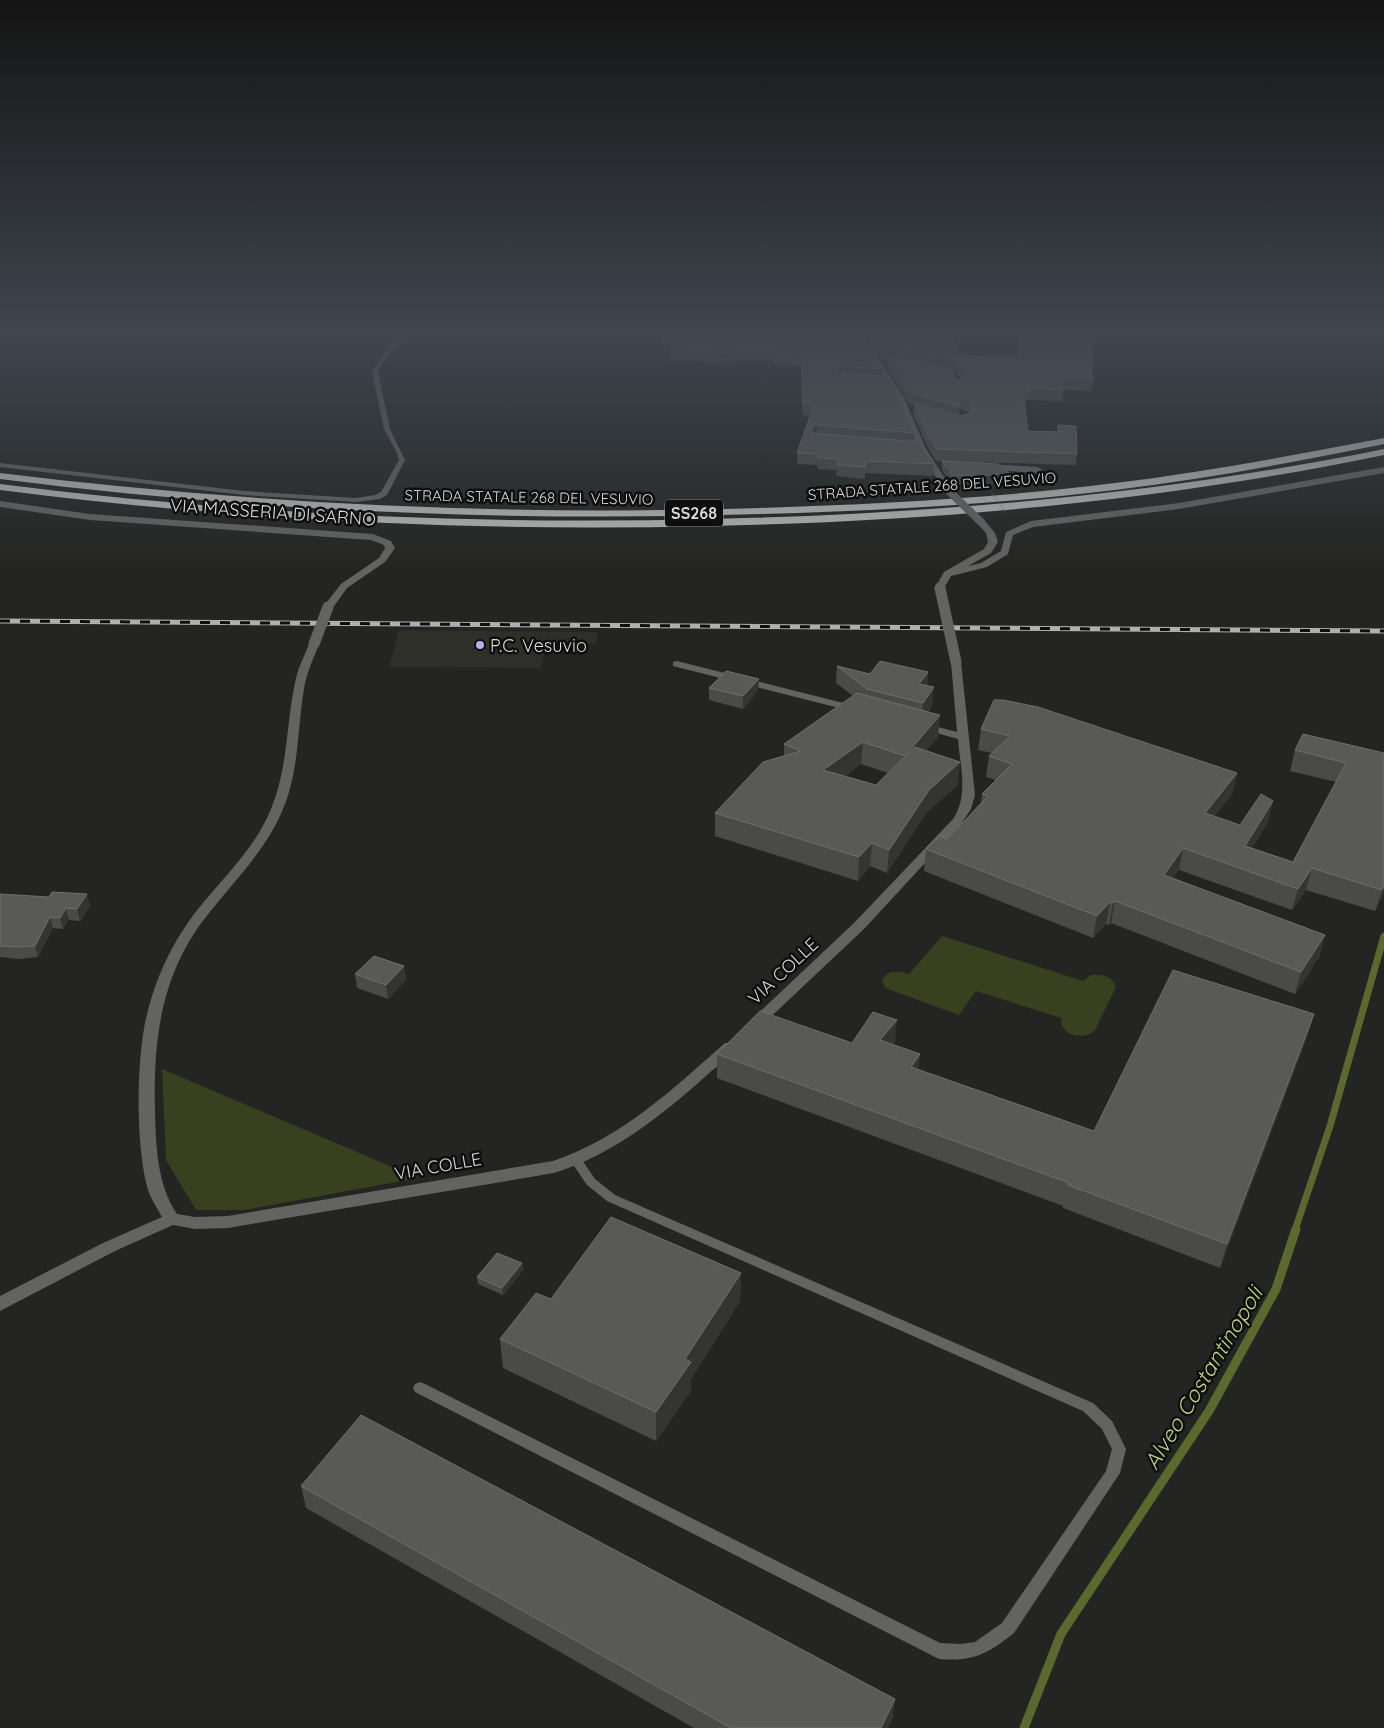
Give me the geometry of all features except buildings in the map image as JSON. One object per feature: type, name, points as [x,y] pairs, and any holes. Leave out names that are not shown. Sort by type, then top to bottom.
[{"type":"highway","name":"STRADA STATALE 268 DEL VESUVIO","points":[[0,476],[167,496],[281,505],[466,513],[687,513],[877,506],[1053,493],[1224,471],[1384,440]]},
{"type":"highway","name":"STRADA STATALE 268 DEL VESUVIO","points":[[0,487],[149,506],[272,516],[463,524],[682,524],[882,516],[1074,502],[1221,483],[1384,452]]},
{"type":"street","points":[[909,411],[922,449],[932,465],[949,491],[990,533],[993,542],[988,550],[947,574]]},
{"type":"street","points":[[912,448],[922,449]]},
{"type":"street","points":[[932,465],[941,465]]},
{"type":"street","points":[[980,467],[1038,470]]},
{"type":"street","points":[[947,574],[984,565],[1005,552],[1008,534],[1031,524],[1188,505],[1384,470]]},
{"type":"street","name":"VIA MASSERIA DI SARNO","points":[[0,504],[90,517],[373,537],[388,543],[390,548],[382,560],[344,586],[328,607],[300,683],[288,772],[277,810],[254,849],[193,925],[182,942],[162,986],[154,1014],[148,1114],[151,1158],[156,1187],[162,1206],[172,1219]]},
{"type":"street","name":"VIA COLLE","points":[[172,1219],[194,1223],[228,1222],[554,1166],[576,1160],[615,1140],[658,1109],[742,1036],[859,926],[957,821],[965,809],[969,795],[956,662],[940,588],[947,574]]},
{"type":"street","points":[[677,664],[868,712]]},
{"type":"street","points":[[916,724],[964,737]]},
{"type":"street","points":[[0,1304],[109,1247],[172,1219]]},
{"type":"lane","name":"VIA MASSERIA DI SARNO","points":[[0,466],[244,493],[356,500],[377,497],[384,493],[402,460],[387,429],[383,411]]},
{"type":"lane","points":[[420,1388],[939,1651],[962,1654],[986,1646],[1008,1628],[1113,1473],[1119,1449],[1107,1425],[1088,1407],[611,1198],[590,1182],[576,1160]]},
{"type":"path","points":[[988,486],[1008,515]]},
{"type":"shaded area","name":"P.C. Vesuvio","points":[[399,630],[598,632],[596,644],[546,643],[541,668],[389,667]]},
{"type":"green space","points":[[942,936],[1083,981],[1091,975],[1103,975],[1112,980],[1116,987],[1095,1030],[1079,1036],[1068,1033],[1064,1029],[1061,1024],[1061,1018],[976,991],[959,1015],[885,988],[882,980],[884,976],[891,972],[909,974]]},
{"type":"green space","points":[[162,1069],[418,1178],[245,1210],[196,1210],[166,1160]]},
{"type":"waterway","name":"Alveo Costantinopoli","points":[[1295,1230],[1330,1126],[1384,936]]},
{"type":"waterway","name":"Alveo Costantinopoli","points":[[1024,1728],[1061,1634],[1209,1411],[1276,1289],[1296,1229]]},
{"type":"railway","points":[[0,621],[1384,631]]},
{"type":"place","name":"P.C. Vesuvio","points":[[480,645]]}]
